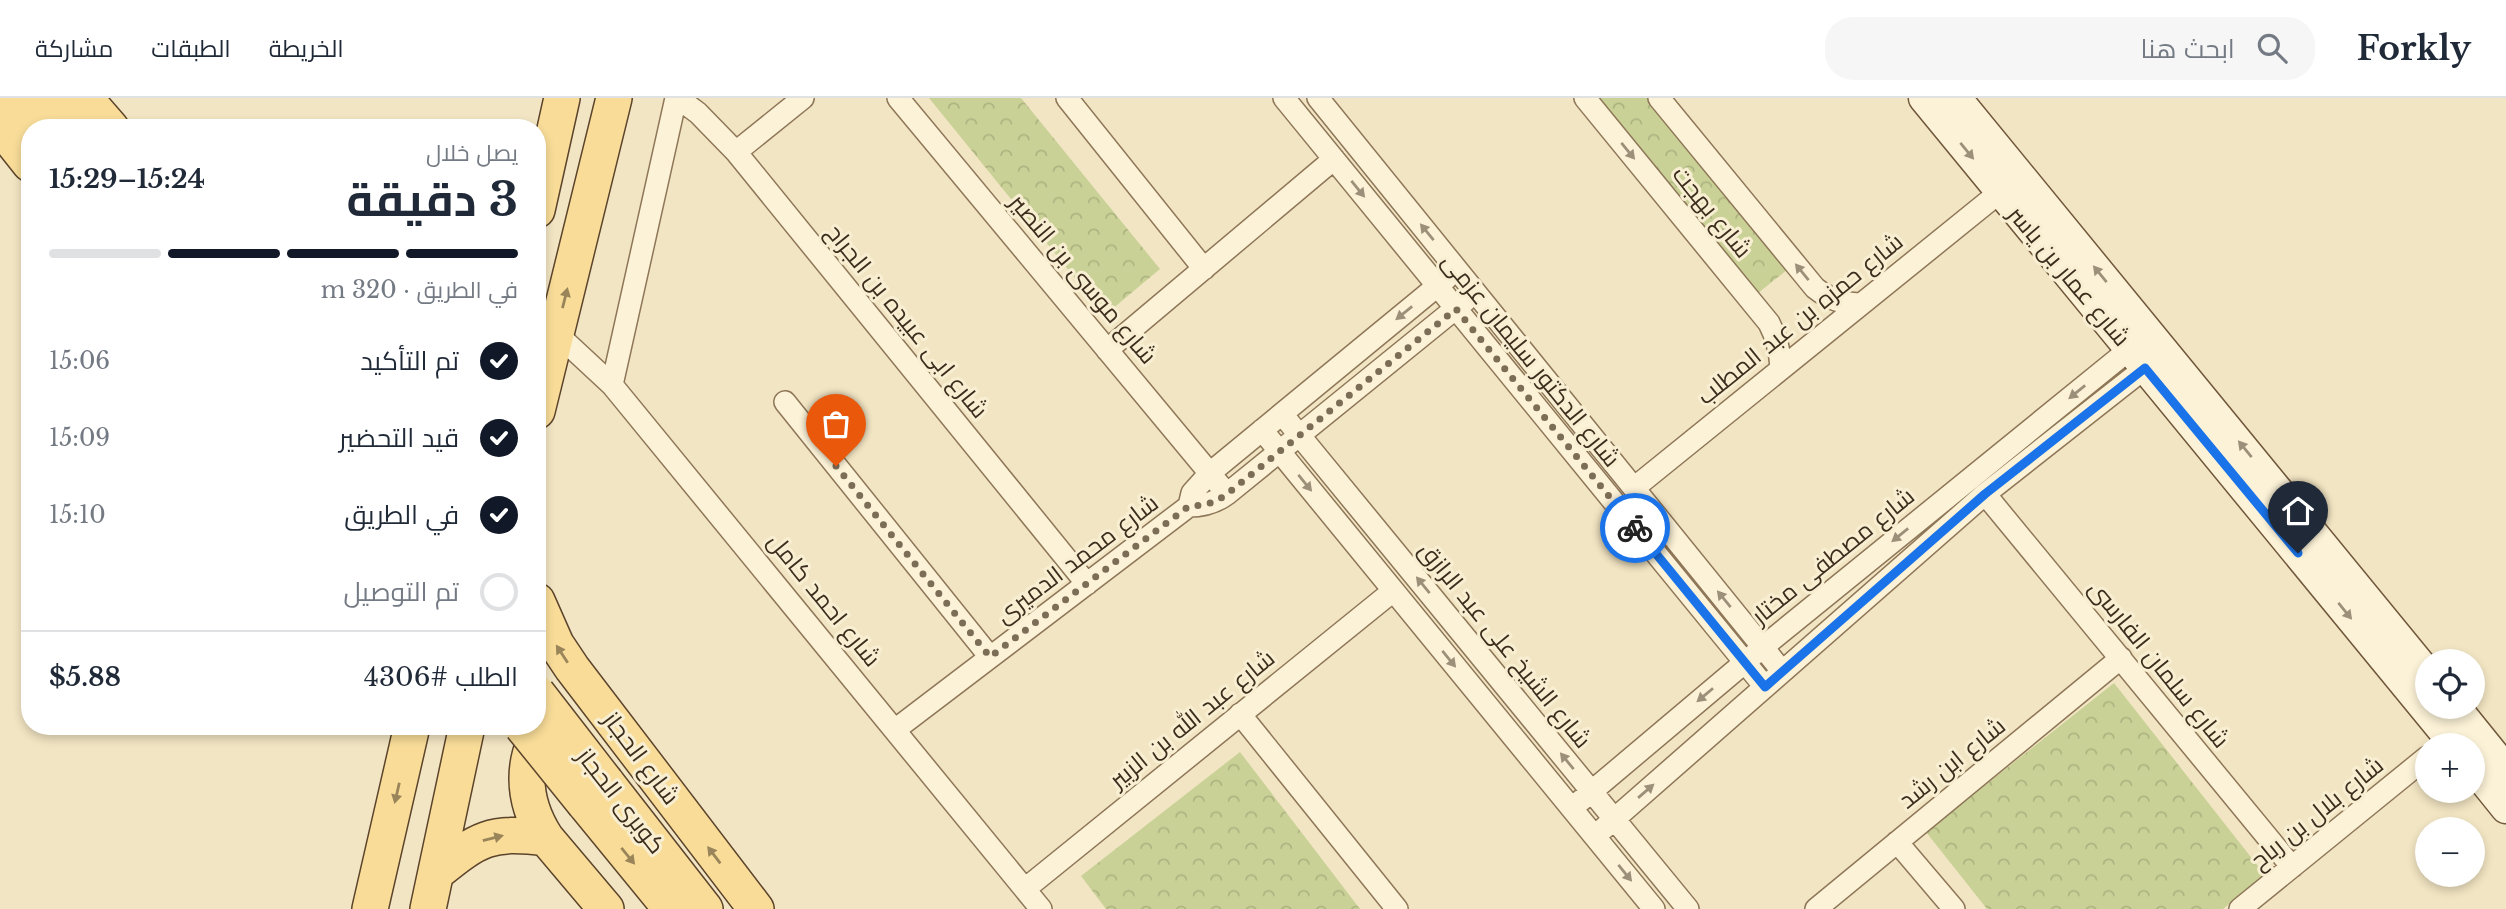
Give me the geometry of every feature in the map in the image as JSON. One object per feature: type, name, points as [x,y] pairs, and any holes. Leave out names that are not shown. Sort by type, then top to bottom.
[{"type":"main road","points":[[9,98],[26,119]]},
{"type":"main road","points":[[47,98],[64,119]]},
{"type":"main road","points":[[85,98],[103,119]]},
{"type":"main road","points":[[546,170],[562,98]]},
{"type":"main road","points":[[546,374],[614,98]]},
{"type":"main road","points":[[0,126],[21,153]]},
{"type":"main road","name":"شارع الحجاز","points":[[546,622],[556,645],[755,909]]},
{"type":"main road","points":[[546,723],[558,708],[589,690]]},
{"type":"main road","name":"كوبرى الحجاز","points":[[546,708],[596,793],[671,909]]},
{"type":"main road","points":[[370,909],[409,735]]},
{"type":"main road","points":[[428,909],[465,735]]},
{"type":"main road","name":"كوبرى الحجاز","points":[[532,735],[596,793],[705,909]]},
{"type":"main road","points":[[537,735],[526,771],[526,789],[536,823],[606,909]]},
{"type":"main road","points":[[436,873],[468,847],[481,841],[507,834],[546,838]]},
{"type":"street","name":"شارع ابى عبيده بن الجراح","points":[[677,98],[698,113],[736,152],[1087,584]]},
{"type":"street","points":[[612,385],[677,98]]},
{"type":"street","points":[[736,152],[803,98]]},
{"type":"street","name":"شارع موسى بن النصير","points":[[898,98],[1227,494]]},
{"type":"street","points":[[1067,98],[1203,269]]},
{"type":"street","name":"شارع الدكتور سليمان عزمى","points":[[1284,98],[1765,687]]},
{"type":"street","name":"شارع الدكتور سليمان عزمى","points":[[1318,98],[1782,671]]},
{"type":"street","name":"شارع بهجت","points":[[1585,98],[1769,323],[1778,344],[1781,368]]},
{"type":"street","name":"شارع بهجت","points":[[1659,98],[1815,288],[1828,298],[1859,304]]},
{"type":"street","name":"شارع عمار بن ياسر","points":[[1924,98],[2441,733]]},
{"type":"street","name":"شارع عمار بن ياسر","points":[[1956,98],[2415,658]]},
{"type":"street","points":[[1107,350],[1334,159]]},
{"type":"street","name":"شارع حمزه بن عبد المطلب","points":[[1634,488],[2000,192]]},
{"type":"street","name":"شارع محمد الدميرى","points":[[1189,506],[1192,493],[1210,473],[1457,270]]},
{"type":"street","name":"شارع محمد الدميرى","points":[[896,729],[1189,506],[1216,502],[1227,494],[1475,292]]},
{"type":"street","name":"شارع احمد كامل","points":[[556,333],[612,385],[1041,909]]},
{"type":"street","name":"شارع مصطفى مختار","points":[[1595,836],[2137,358]]},
{"type":"street","name":"شارع مصطفى مختار","points":[[1572,808],[1763,647],[2137,358]]},
{"type":"street","points":[[785,402],[990,657]]},
{"type":"street","name":"شارع الشيخ على عبد الرازق","points":[[1282,414],[1688,909]]},
{"type":"street","points":[[1262,430],[1654,909]]},
{"type":"street","name":"شارع سلمان الفارسى","points":[[1985,494],[2292,867]]},
{"type":"street","name":"شارع عبد الله بن الزبير","points":[[1025,889],[1393,591]]},
{"type":"street","name":"شارع ابن رشد","points":[[1816,909],[2121,658]]},
{"type":"street","points":[[1240,714],[1397,909]]},
{"type":"street","points":[[2465,719],[2506,770]]},
{"type":"street","name":"شارع بلال بن رباح","points":[[2240,909],[2415,767]]},
{"type":"street","points":[[2485,781],[2506,808]]},
{"type":"street","points":[[1897,842],[1954,909]]},
{"type":"green space","points":[[929,98],[1021,98],[1160,269],[1105,315]]},
{"type":"green space","points":[[1595,98],[1651,98],[1787,270],[1753,297]]},
{"type":"green space","points":[[2114,683],[2265,875],[2223,909],[1987,909],[1926,832]]},
{"type":"green space","points":[[1240,752],[1360,909],[1106,909],[1081,876]]},
{"type":"way so far","points":[[836,466],[990,657],[1189,506],[1216,502],[1227,494],[1456,309],[1635,528]]},
{"type":"route","points":[[1635,528],[1765,687],[1985,494],[2145,368],[2298,553]]}]
